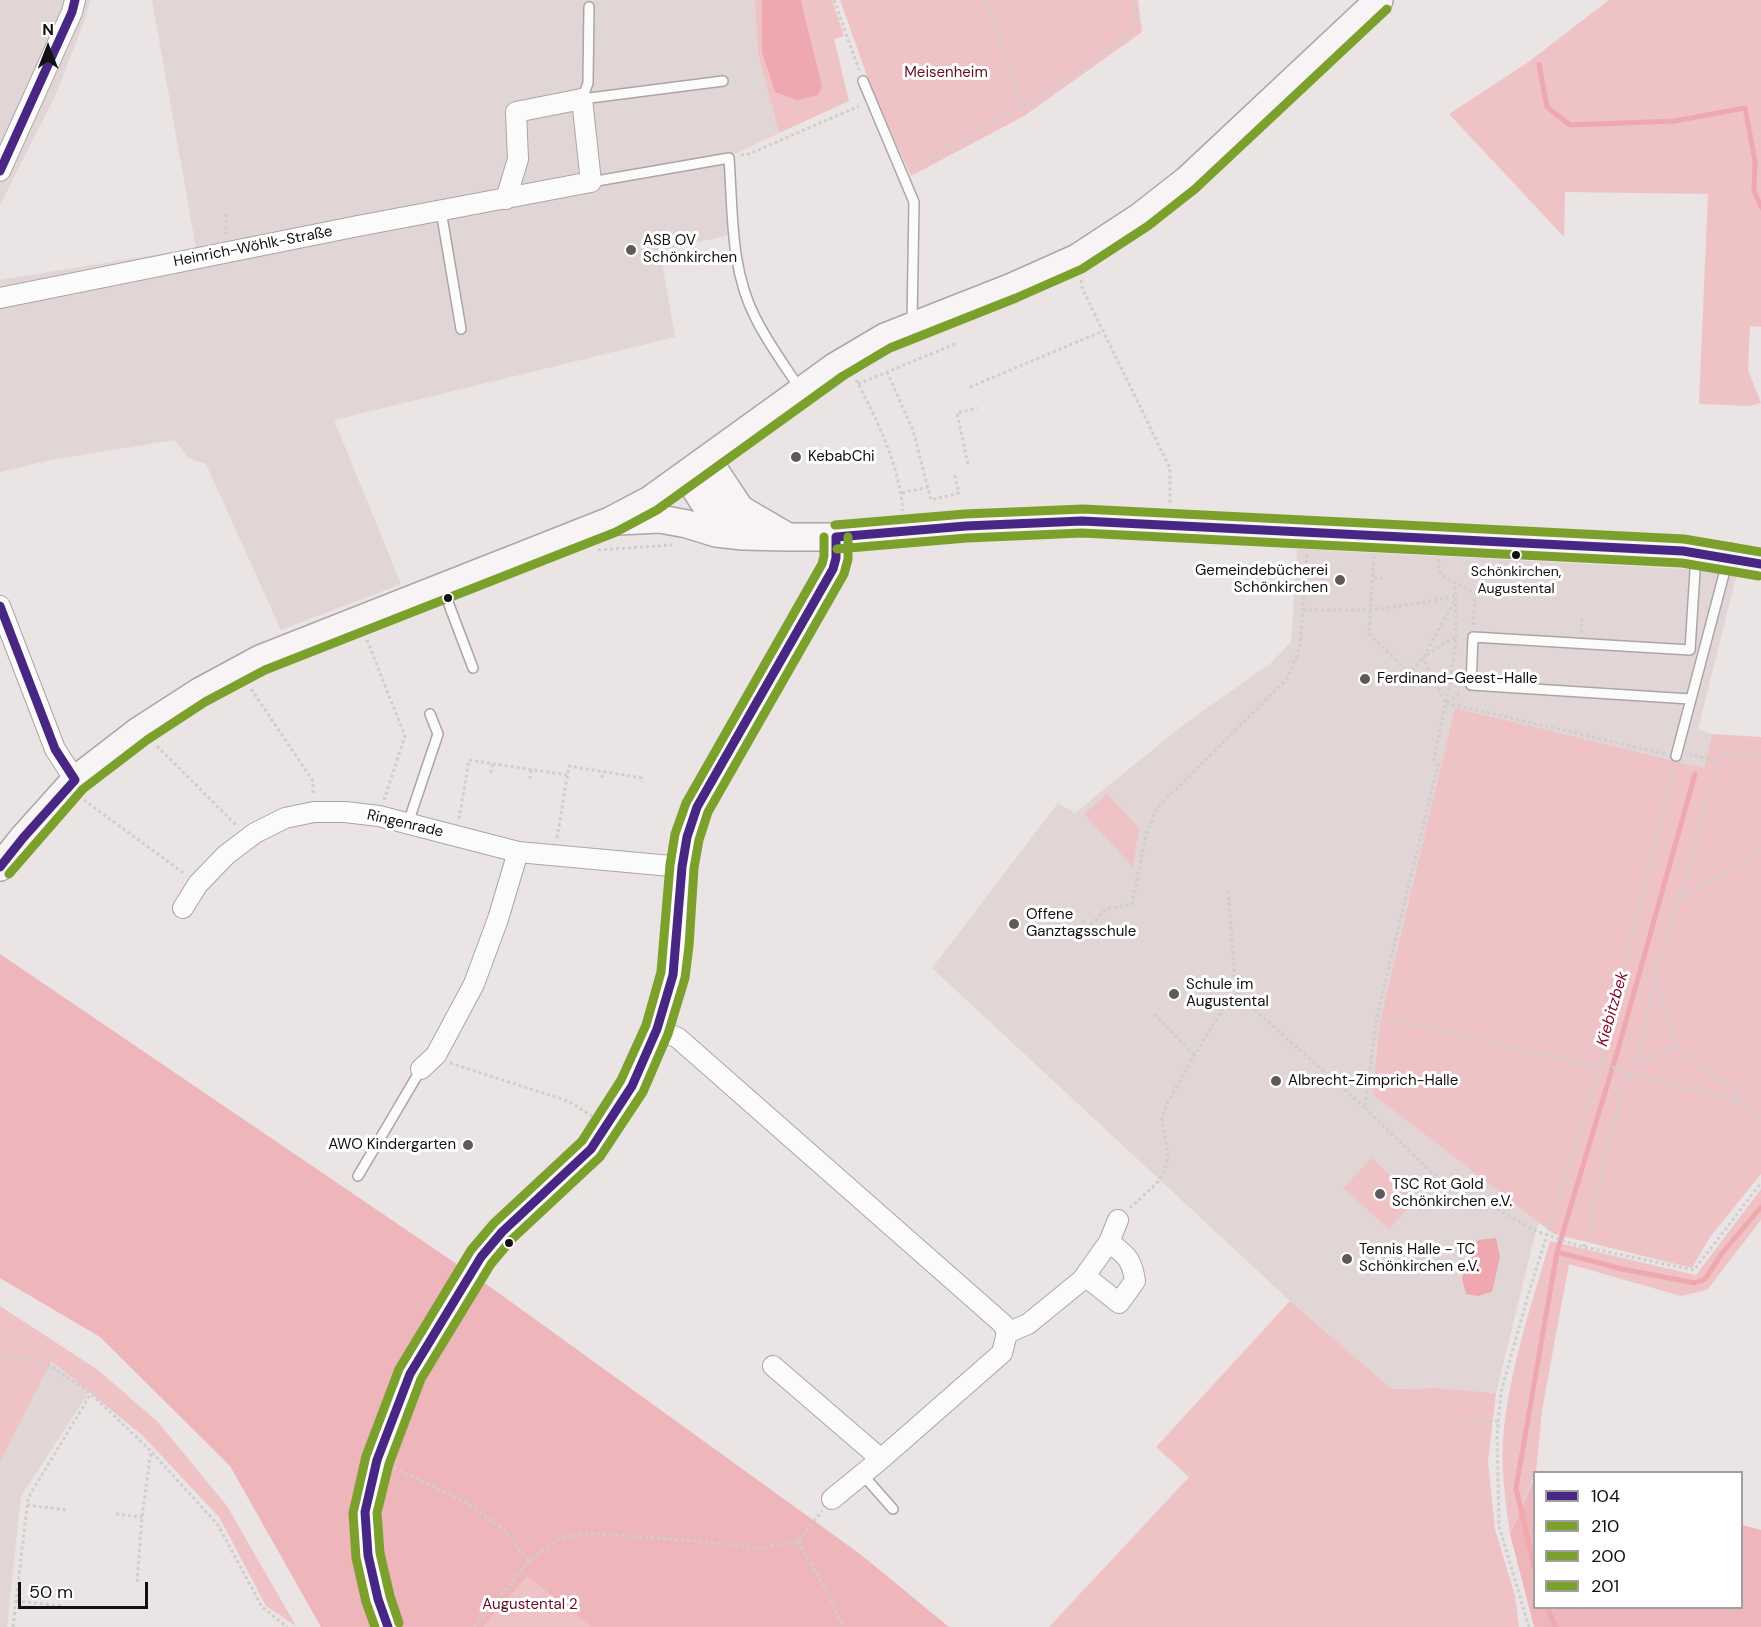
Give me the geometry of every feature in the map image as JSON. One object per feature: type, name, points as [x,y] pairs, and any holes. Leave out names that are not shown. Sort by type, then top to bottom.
[{"type":"main road","points":[[0,867],[72,784],[140,730],[172,708],[239,670],[260,659],[359,619],[610,521],[650,500],[845,360],[885,337],[1012,287],[1077,258],[1140,216],[1187,180],[1379,0]]},
{"type":"main road","points":[[697,467],[705,506],[718,520],[743,536]]},
{"type":"main road","points":[[697,467],[740,509],[787,537]]},
{"type":"main road","points":[[610,521],[660,519],[716,533],[787,537],[836,537],[1038,522],[1082,521],[1696,552],[1761,564]]},
{"type":"street","points":[[0,171],[72,12],[75,0]]},
{"type":"street","points":[[506,199],[518,159],[516,112],[582,99],[591,182]]},
{"type":"street","name":"Heinrich-Wöhlk-Straße","points":[[0,298],[591,182]]},
{"type":"street","points":[[388,1627],[378,1599],[368,1555],[365,1512],[377,1460],[410,1374],[481,1257],[502,1232],[591,1149],[632,1086],[657,1029],[673,975],[682,867],[687,837],[696,807],[833,569],[836,558],[836,537]]},
{"type":"street","points":[[0,606],[55,749],[72,784]]},
{"type":"street","name":"Ringenrade","points":[[183,908],[198,884],[226,855],[248,838],[285,818],[314,812],[345,812],[379,816],[518,852],[682,867]]},
{"type":"street","points":[[421,1069],[436,1054],[474,984],[498,919],[518,852]]},
{"type":"street","points":[[657,1029],[678,1038],[1004,1324],[1006,1333],[1002,1353],[832,1499]]},
{"type":"street","points":[[1006,1333],[1028,1324],[1082,1280],[1109,1242],[1118,1220]]},
{"type":"street","points":[[1082,1280],[1090,1280],[1119,1303],[1130,1289],[1135,1281],[1132,1265],[1109,1242]]},
{"type":"street","points":[[773,1366],[881,1459]]},
{"type":"lane","points":[[589,8],[588,82],[582,99],[723,81]]},
{"type":"lane","points":[[863,81],[914,202],[912,325]]},
{"type":"lane","points":[[591,182],[729,158],[739,274],[756,319],[801,391]]},
{"type":"lane","points":[[441,211],[461,329]]},
{"type":"lane","points":[[1690,699],[1471,686],[1473,637],[1690,650],[1696,552]]},
{"type":"lane","points":[[1677,753],[1728,557]]},
{"type":"lane","points":[[443,587],[473,668]]},
{"type":"lane","points":[[408,823],[438,734],[430,714]]},
{"type":"lane","points":[[358,1176],[421,1069]]},
{"type":"lane","points":[[862,1474],[893,1509]]},
{"type":"path","points":[[834,0],[863,81]]},
{"type":"path","points":[[985,0],[1024,106]]},
{"type":"path","points":[[901,173],[1024,106],[1072,77],[1108,51],[1134,27],[1136,18],[1133,0]]},
{"type":"path","points":[[729,158],[749,154],[872,100]]},
{"type":"path","points":[[1077,258],[1082,288],[1170,468],[1169,525]]},
{"type":"path","points":[[970,387],[1103,331]]},
{"type":"path","points":[[858,384],[955,344]]},
{"type":"path","points":[[845,360],[891,455],[902,493],[905,532]]},
{"type":"path","points":[[887,372],[913,430],[931,500],[959,493],[954,473]]},
{"type":"path","points":[[968,464],[957,413],[977,408]]},
{"type":"path","points":[[902,493],[928,487]]},
{"type":"path","points":[[1089,927],[1106,909],[1132,904],[1146,834],[1157,808],[1287,679],[1300,647],[1308,532]]},
{"type":"path","points":[[1375,536],[1369,634],[1409,673],[1423,658],[1442,644],[1456,638],[1473,637],[1475,593],[1440,573]]},
{"type":"path","points":[[596,550],[678,545]]},
{"type":"path","points":[[1374,578],[1384,578]]},
{"type":"path","points":[[1365,1108],[1377,1016],[1438,765],[1434,759],[1456,638],[1455,583]]},
{"type":"path","points":[[1304,610],[1372,610],[1455,596]]},
{"type":"path","points":[[1423,658],[1454,602]]},
{"type":"path","points":[[1581,627],[1582,615]]},
{"type":"path","points":[[359,619],[405,736],[379,816]]},
{"type":"path","points":[[1423,658],[1446,703]]},
{"type":"path","points":[[239,670],[313,781],[314,812]]},
{"type":"path","points":[[1446,703],[1471,686]]},
{"type":"path","points":[[1446,703],[1719,762]]},
{"type":"path","points":[[140,730],[248,838]]},
{"type":"path","points":[[1529,1627],[1499,1526],[1497,1484],[1501,1392],[1546,1235],[1600,1064],[1677,753]]},
{"type":"path","points":[[1634,1076],[1655,981],[1722,753],[1761,758]]},
{"type":"path","points":[[456,835],[469,760],[567,775]]},
{"type":"path","points":[[491,773],[492,764]]},
{"type":"path","points":[[554,855],[569,766],[642,778],[642,782]]},
{"type":"path","points":[[530,779],[531,770]]},
{"type":"path","points":[[602,778],[603,772]]},
{"type":"path","points":[[72,784],[198,884]]},
{"type":"path","points":[[1680,899],[1761,851]]},
{"type":"path","points":[[1228,891],[1236,993],[1365,1108],[1432,1173],[1536,1231],[1584,1247],[1694,1270],[1761,1183]]},
{"type":"path","points":[[1082,921],[1094,934],[1092,938]]},
{"type":"path","points":[[1655,981],[1677,1046],[1710,1074],[1739,1090],[1739,1102]]},
{"type":"path","points":[[1118,1220],[1159,1181],[1168,1155],[1162,1118],[1167,1103],[1230,998],[1236,993]]},
{"type":"path","points":[[1154,1014],[1195,1055]]},
{"type":"path","points":[[1377,1016],[1606,1064],[1627,1074],[1739,1102],[1757,1120],[1761,1118]]},
{"type":"path","points":[[1637,1063],[1677,1046]]},
{"type":"path","points":[[436,1054],[456,1065],[568,1101],[607,1126]]},
{"type":"path","points":[[1584,1247],[1627,1074]]},
{"type":"path","points":[[0,1362],[2,1355],[34,1360],[55,1369],[90,1395],[151,1451],[218,1525],[262,1607],[287,1627]]},
{"type":"path","points":[[13,1627],[28,1498],[90,1395]]},
{"type":"path","points":[[1465,1421],[1498,1421]]},
{"type":"path","points":[[137,1582],[142,1517],[151,1451]]},
{"type":"path","points":[[377,1460],[464,1501],[502,1528],[529,1561]]},
{"type":"path","points":[[474,1627],[529,1561],[559,1539],[586,1533],[759,1548],[798,1542],[832,1499]]},
{"type":"path","points":[[27,1505],[66,1510]]},
{"type":"path","points":[[116,1514],[142,1517]]},
{"type":"path","points":[[798,1542],[827,1591],[843,1627]]},
{"type":"path","points":[[16,1601],[62,1606]]},
{"type":"shaded area","points":[[0,0],[90,0],[56,94],[0,205]]},
{"type":"shaded area","points":[[152,0],[755,0],[758,54],[779,133],[735,154],[728,179],[729,235],[660,251],[675,337],[334,420],[401,584],[281,630],[206,464],[188,458],[175,440],[51,460],[0,472],[0,280],[196,248]]},
{"type":"shaded area","points":[[762,0],[801,0],[822,86],[818,95],[797,100],[775,92],[762,52]]},
{"type":"shaded area","name":"Schule im Augustental","points":[[1297,549],[1703,570],[1736,577],[1698,729],[1712,734],[1704,768],[1455,709],[1380,1021],[1372,1094],[1539,1222],[1496,1393],[1439,1388],[1392,1389],[1290,1301],[932,968],[1058,803],[1075,813],[1183,725],[1271,663],[1291,642]]},
{"type":"shaded area","points":[[0,954],[489,1286],[860,1554],[949,1627],[591,1627],[527,1576],[484,1627],[321,1627],[230,1466],[100,1337],[0,1278]]},
{"type":"shaded area","points":[[1496,1238],[1500,1257],[1492,1292],[1478,1296],[1466,1294],[1462,1279],[1470,1246],[1479,1240]]},
{"type":"shaded area","points":[[50,1361],[89,1392],[21,1496],[7,1627],[0,1627],[0,1462]]},
{"type":"shaded area","points":[[1533,1481],[1533,1609],[1743,1609],[1743,1525],[1761,1530],[1761,1627],[1534,1627],[1510,1534]]},
{"type":"green space","points":[[755,0],[762,0],[762,52],[822,86],[801,0],[832,0],[844,36],[834,39],[849,101],[779,133],[758,54]]},
{"type":"green space","name":"Meisenheim","points":[[840,0],[1138,0],[1142,32],[1024,116],[911,176],[872,90]]},
{"type":"green space","points":[[1609,0],[1761,0],[1761,327],[1750,326],[1748,370],[1761,403],[1749,406],[1699,404],[1708,194],[1565,192],[1564,237],[1449,114],[1527,63]]},
{"type":"green space","points":[[1455,708],[1704,768],[1712,734],[1761,737],[1761,1174],[1710,1237],[1692,1268],[1554,1234],[1372,1094],[1380,1021]]},
{"type":"green space","points":[[1107,794],[1139,828],[1133,867],[1084,814]]},
{"type":"green space","name":"TSC Rot Gold Schönkirchen e.V.","points":[[1372,1158],[1416,1200],[1389,1229],[1343,1188]]},
{"type":"green space","points":[[1761,1189],[1761,1220],[1707,1290],[1681,1296],[1569,1264],[1542,1410],[1536,1471],[1533,1471],[1533,1479],[1510,1534],[1503,1468],[1507,1404],[1523,1334],[1550,1241],[1696,1275]]},
{"type":"green space","points":[[1290,1301],[1392,1389],[1439,1388],[1496,1393],[1488,1462],[1495,1529],[1515,1596],[1519,1627],[1049,1627],[1189,1477],[1156,1447]]},
{"type":"green space","points":[[0,1306],[98,1370],[158,1422],[227,1506],[296,1626],[266,1606],[219,1517],[142,1435],[51,1361],[0,1462]]},
{"type":"green space","name":"Augustental 2","points":[[527,1575],[591,1627],[484,1627]]},
{"type":"waterway","points":[[1539,64],[1547,107],[1570,125],[1674,121],[1745,108],[1755,161],[1754,191],[1761,207]]},
{"type":"waterway","name":"Kiebitzbek","points":[[1533,1562],[1516,1488],[1557,1252],[1619,1046],[1695,774]]},
{"type":"waterway","name":"Kiebitzbek","points":[[1557,1252],[1622,1269],[1695,1283],[1705,1279],[1723,1252],[1761,1207]]},
{"type":"waterway","name":"Kiebitzbek","points":[[1548,1609],[1555,1627]]},
{"type":"transit line","name":"104","points":[[0,171],[72,12],[75,0]]},
{"type":"transit line","name":"201","points":[[9,874],[83,789],[147,740],[205,702],[265,670],[616,532],[657,510],[843,376],[890,348],[1082,269],[1148,226],[1195,189],[1387,9]]},
{"type":"transit line","name":"200","points":[[835,525],[965,514],[1083,509],[1684,539],[1761,552]]},
{"type":"transit line","name":"104","points":[[836,537],[966,526],[1082,521],[1683,551],[1761,564]]},
{"type":"transit line","name":"210","points":[[837,549],[967,538],[1082,533],[1682,563],[1759,576]]},
{"type":"transit line","name":"200","points":[[375,1627],[366,1602],[356,1558],[353,1513],[366,1456],[399,1369],[471,1250],[494,1223],[582,1141],[621,1080],[646,1025],[661,972],[670,865],[675,834],[686,803],[822,564],[824,537]]},
{"type":"transit line","name":"104","points":[[388,1627],[378,1599],[368,1555],[365,1512],[377,1460],[410,1374],[481,1257],[502,1232],[591,1149],[632,1086],[657,1029],[673,975],[682,867],[687,837],[697,807],[833,569],[836,558],[836,537]]},
{"type":"transit line","name":"210","points":[[399,1623],[380,1553],[377,1513],[389,1464],[421,1379],[491,1264],[511,1240],[600,1157],[643,1092],[668,1034],[685,978],[694,868],[699,840],[708,812],[844,574],[848,559],[848,537]]},
{"type":"transit line","name":"104","points":[[0,606],[55,749],[75,780]]},
{"type":"transit line","name":"104","points":[[0,867],[75,780]]},
{"type":"place","name":"ASB OV Schönkirchen","points":[[631,250]]},
{"type":"place","name":"KebabChi","points":[[796,457]]},
{"type":"place","name":"Schönkirchen, Augustental","points":[[1516,555]]},
{"type":"place","name":"Gemeindebücherei Schönkirchen","points":[[1340,580]]},
{"type":"place","name":"Ferdinand-Geest-Halle","points":[[1365,679]]},
{"type":"place","name":"Offene Ganztagsschule","points":[[1014,924]]},
{"type":"place","name":"Schule im Augustental","points":[[1174,994]]},
{"type":"place","name":"Albrecht-Zimprich-Halle","points":[[1276,1081]]},
{"type":"place","name":"AWO Kindergarten","points":[[468,1145]]},
{"type":"place","name":"TSC Rot Gold Schönkirchen e.V.","points":[[1380,1194]]},
{"type":"place","name":"Tennis Halle - TC Schönkirchen e.V.","points":[[1347,1259]]}]
